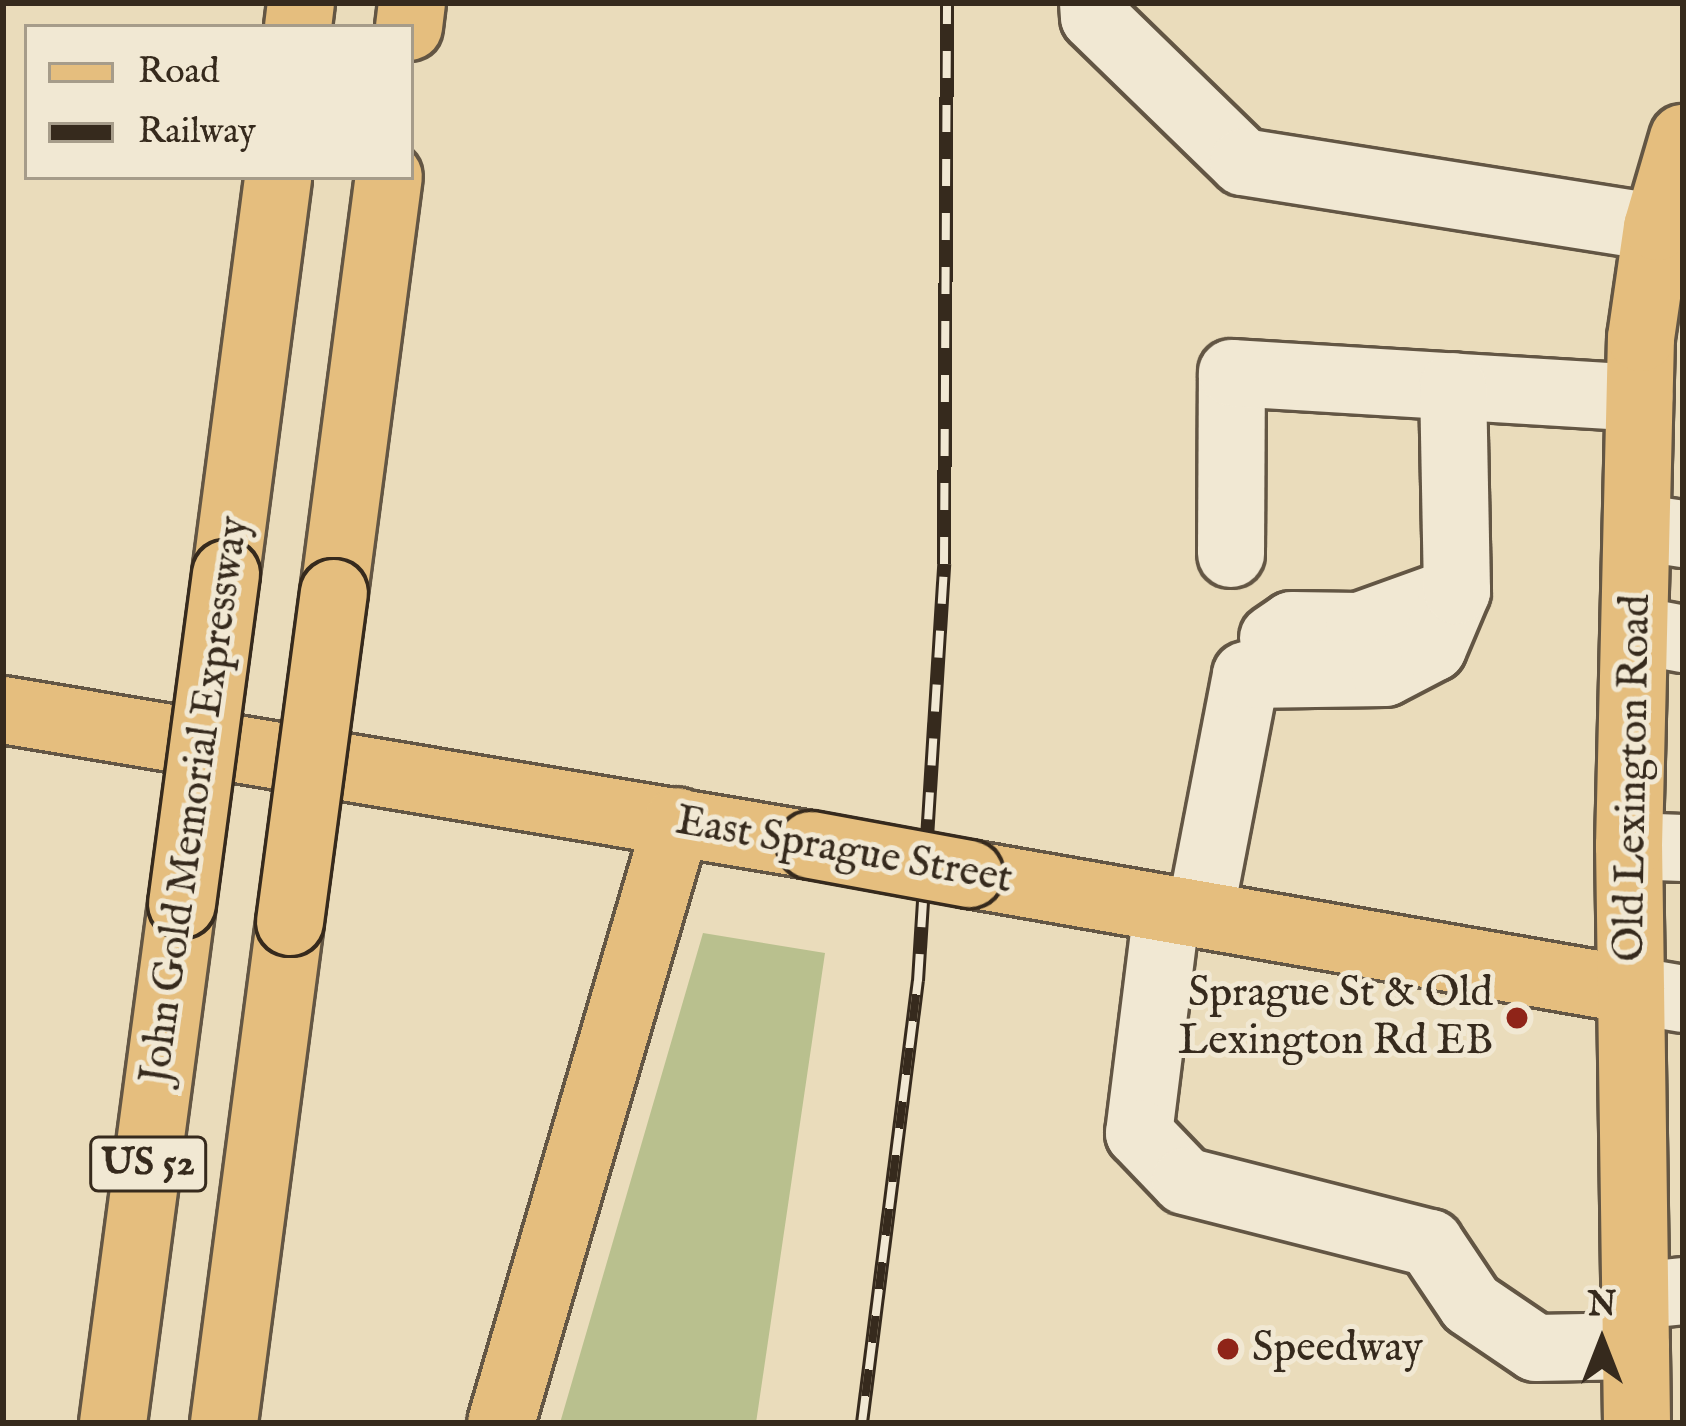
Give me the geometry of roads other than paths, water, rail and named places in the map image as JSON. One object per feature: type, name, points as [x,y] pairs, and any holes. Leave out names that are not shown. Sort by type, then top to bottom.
[{"type":"main road","name":"Old Lexington Road","points":[[1637,1423],[1651,1311],[1660,531],[1639,398],[1683,138]]},
{"type":"main road","name":"John Gold Memorial Expressway","points":[[113,1423],[278,180]]},
{"type":"main road","name":"US 52","points":[[224,1423],[389,180]]},
{"type":"main road","name":"East Sprague Street","points":[[3,710],[811,844],[1657,994]]},
{"type":"main road","points":[[501,1423],[677,821]]},
{"type":"lane","points":[[1093,3],[1094,17],[1243,163],[1670,230]]},
{"type":"lane","points":[[1232,554],[1232,373],[1639,398]]},
{"type":"lane","points":[[1454,386],[1457,591],[1433,648],[1385,673],[1246,674],[1183,912],[1138,1133],[1185,1180],[1430,1243],[1471,1304],[1536,1348],[1651,1311]]},
{"type":"railway","points":[[862,1423],[918,981],[944,564],[947,3]]},
{"type":"place","name":"Sprague St & Old Lexington Rd EB","points":[[1517,1018]]},
{"type":"place","name":"Speedway","points":[[1228,1349]]}]
